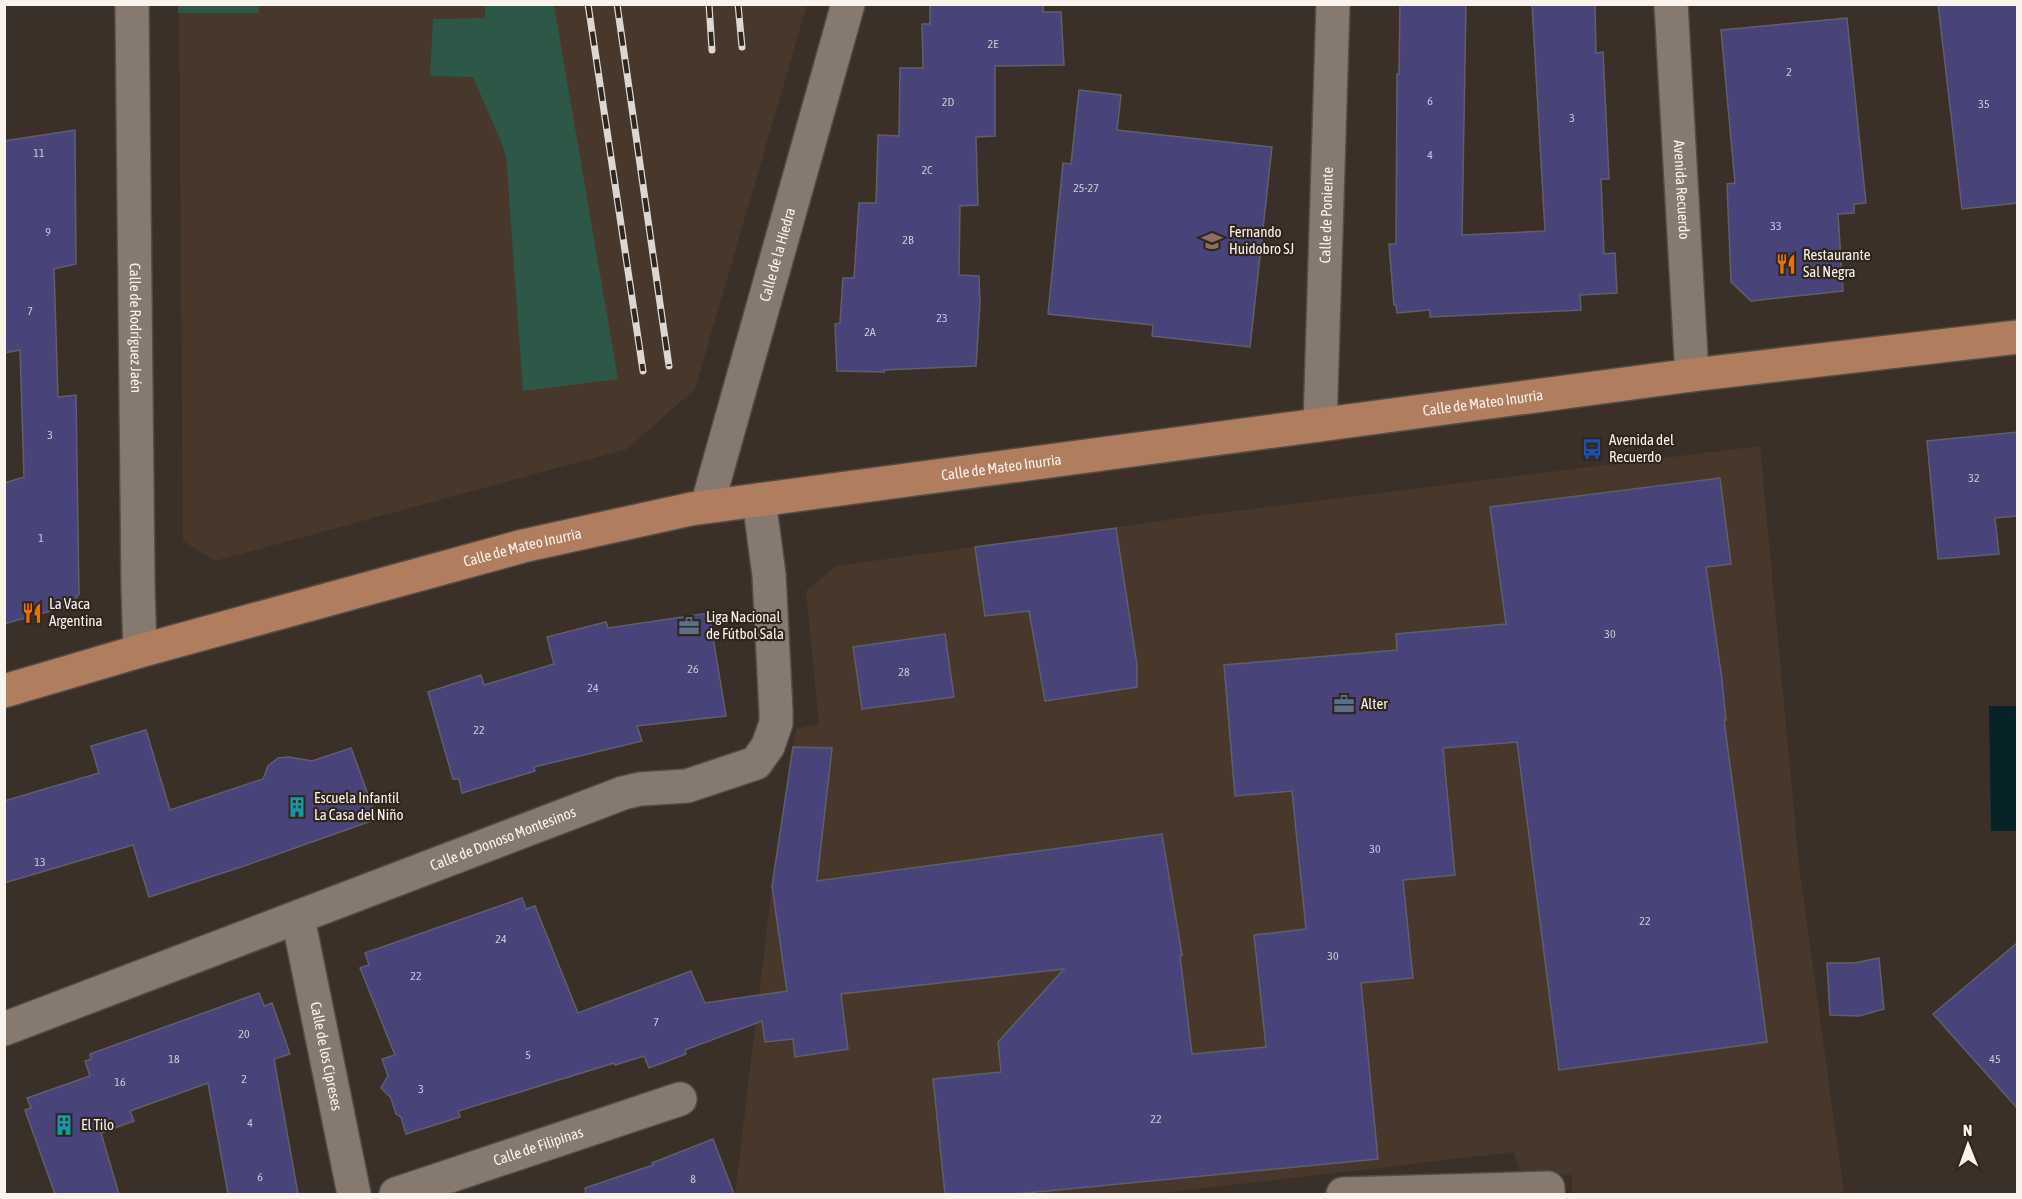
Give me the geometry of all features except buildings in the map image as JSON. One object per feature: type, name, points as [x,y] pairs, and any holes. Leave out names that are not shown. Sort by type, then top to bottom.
[{"type":"main road","name":"Calle de Mateo Inurria","points":[[4,691],[140,651],[523,546],[707,506],[1692,375],[2018,337]]},
{"type":"street","name":"Calle de Rodríguez Jaén","points":[[132,4],[137,564],[140,651]]},
{"type":"street","name":"Calle de la Hiedra","points":[[707,506],[848,4]]},
{"type":"street","name":"Calle de Poniente","points":[[1320,424],[1333,4]]},
{"type":"street","name":"Avenida Recuerdo","points":[[1671,4],[1692,375]]},
{"type":"street","name":"Calle de Donoso Montesinos","points":[[4,1029],[623,793],[640,789],[687,786],[756,763],[768,746],[776,723],[769,575],[759,500]]},
{"type":"street","name":"Calle de los Cipreses","points":[[298,918],[354,1194]]},
{"type":"street","name":"Calle de Filipinas","points":[[396,1194],[680,1099]]},
{"type":"street","points":[[1343,1194],[1548,1188],[1548,1194]]},
{"type":"shaded area","points":[[179,5],[807,5],[695,389],[627,449],[215,561],[183,541]]},
{"type":"shaded area","points":[[1760,446],[1799,865],[1844,1194],[1572,1194],[1572,1175],[1520,1172],[1514,1152],[1154,1194],[735,1194],[772,886],[796,729],[819,724],[806,591],[836,566],[1203,515]]},
{"type":"green space","points":[[178,5],[259,5],[259,13],[178,13]]},
{"type":"green space","points":[[485,5],[554,5],[618,379],[523,391],[506,156],[473,77],[430,76],[433,19],[485,18]]},
{"type":"water","points":[[1989,706],[2017,706],[2017,831],[1991,831]]},
{"type":"railway","points":[[588,4],[643,371]]},
{"type":"railway","points":[[617,4],[669,366]]},
{"type":"railway","points":[[709,4],[712,50]]},
{"type":"railway","points":[[738,4],[742,47]]},
{"type":"place","name":"Fernando Huidobro SJ","points":[[1212,241]]},
{"type":"place","name":"Restaurante Sal Negra","points":[[1786,264]]},
{"type":"place","name":"Avenida del Recuerdo","points":[[1592,449]]},
{"type":"place","name":"La Vaca Argentina","points":[[32,613]]},
{"type":"place","name":"Liga Nacional de Fútbol Sala","points":[[689,626]]},
{"type":"place","name":"Alter","points":[[1344,704]]},
{"type":"place","name":"Escuela Infantil La Casa del Niño","points":[[297,807]]},
{"type":"place","name":"El Tilo","points":[[64,1125]]}]
